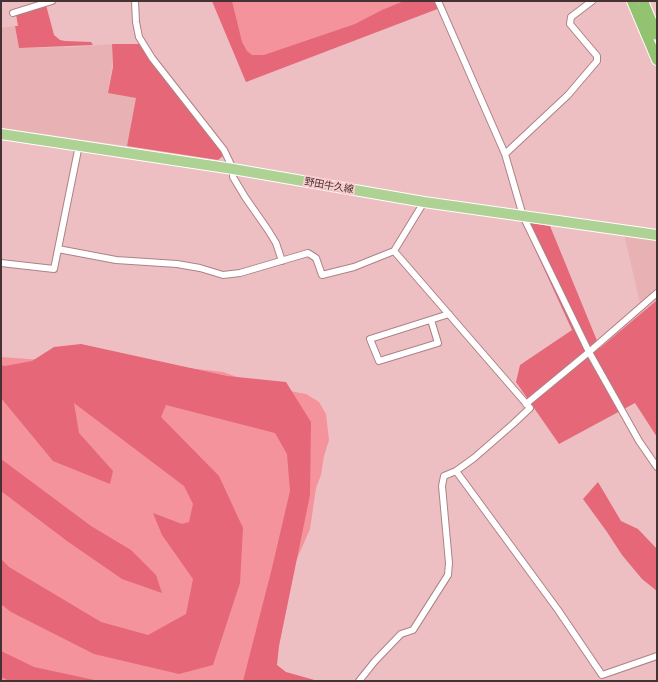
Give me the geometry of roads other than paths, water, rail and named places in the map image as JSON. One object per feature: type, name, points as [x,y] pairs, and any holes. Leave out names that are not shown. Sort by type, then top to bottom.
[{"type":"highway","points":[[632,1],[657,60]]},
{"type":"highway","points":[[643,1],[657,35]]},
{"type":"main road","name":"野田牛久線","points":[[1,134],[233,169],[424,202],[657,235]]},
{"type":"street","points":[[30,1],[31,8]]},
{"type":"street","points":[[13,13],[52,1]]},
{"type":"street","points":[[135,1],[136,22],[139,37],[152,58],[224,150],[233,169],[233,177],[244,197],[276,243],[282,261]]},
{"type":"street","points":[[438,1],[505,154],[523,216],[589,352],[639,441],[657,467]]},
{"type":"street","points":[[505,154],[568,95],[597,61],[597,56],[570,24],[571,18],[592,1]]},
{"type":"street","points":[[1,263],[54,269],[79,145]]},
{"type":"street","points":[[58,248],[116,260],[176,264],[200,268],[223,275],[240,273],[308,253],[316,258],[322,275],[354,267],[394,252],[424,202]]},
{"type":"street","points":[[359,681],[374,661],[401,634],[413,630],[448,575],[449,563],[442,486],[444,476],[456,471],[474,458],[530,408],[394,252]]},
{"type":"street","points":[[526,404],[657,293]]},
{"type":"street","points":[[431,320],[438,343],[379,361],[370,339],[449,314]]},
{"type":"street","points":[[456,471],[558,610],[602,675],[657,656]]}]
